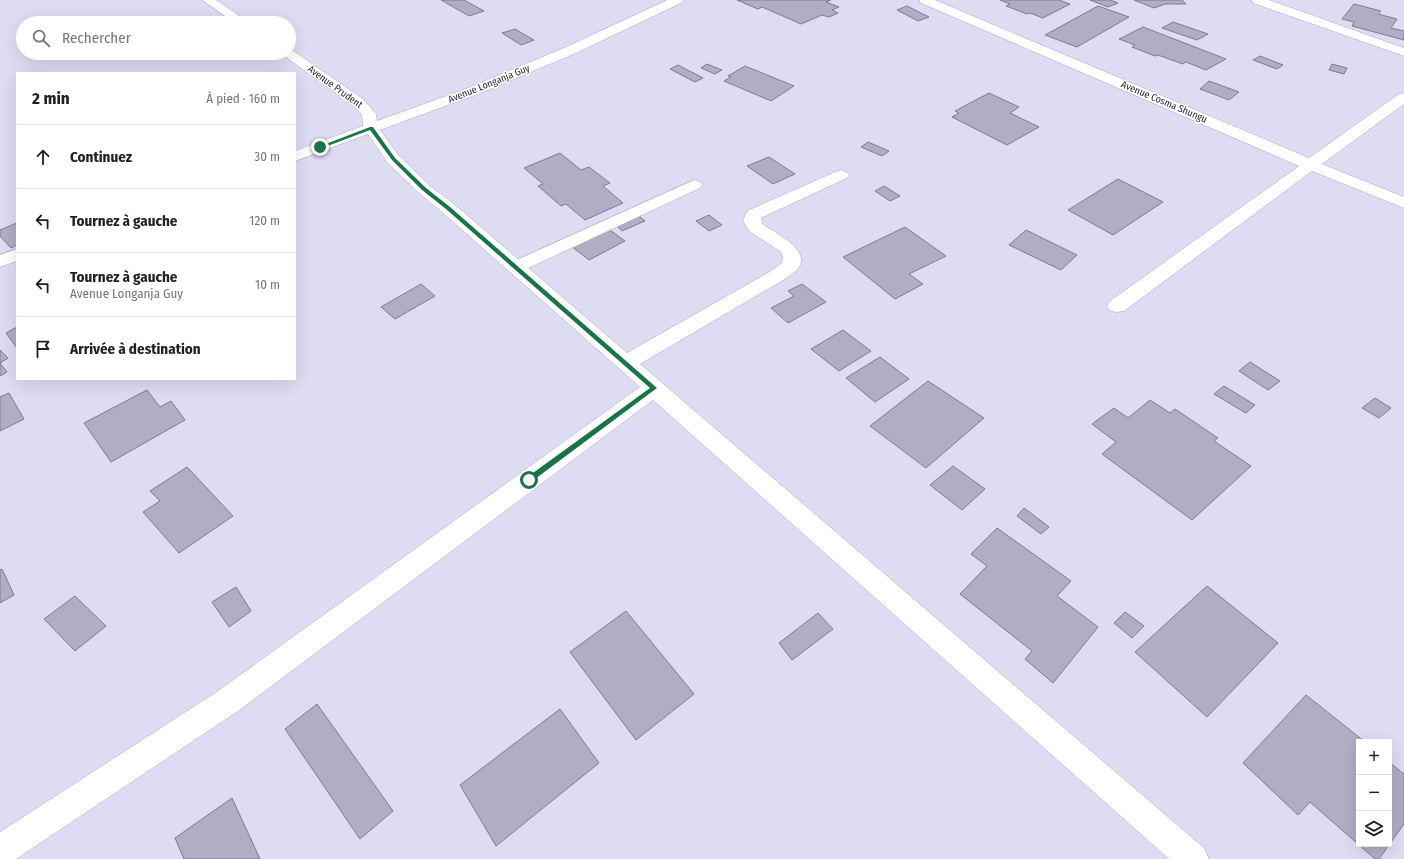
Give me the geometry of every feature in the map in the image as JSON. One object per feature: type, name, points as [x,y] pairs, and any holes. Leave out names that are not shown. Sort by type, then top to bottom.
[{"type":"street","points":[[208,0],[233,16]]},
{"type":"street","name":"Avenue Longanja Guy","points":[[296,156],[473,92],[569,51],[677,0]]},
{"type":"street","name":"Avenue Cosma Shungu","points":[[925,0],[1311,165],[1404,203]]},
{"type":"street","points":[[1257,0],[1404,52]]},
{"type":"street","name":"Avenue Prudent","points":[[296,59],[358,102],[370,114],[371,128],[393,159],[407,173],[1193,859]]},
{"type":"street","points":[[1117,306],[1404,97]]},
{"type":"street","points":[[626,363],[778,275],[791,265],[792,257],[788,249],[755,226],[752,222],[752,215],[840,175]]},
{"type":"street","points":[[516,267],[694,185]]},
{"type":"street","points":[[0,261],[16,255]]},
{"type":"street","points":[[0,851],[228,701],[654,388]]},
{"type":"building","points":[[441,0],[464,0],[484,11],[469,16]]},
{"type":"building","points":[[737,0],[831,0],[826,2],[839,7],[832,10],[838,13],[829,17],[822,15],[801,24],[762,7],[758,9]]},
{"type":"building","points":[[1000,0],[1059,0],[1070,4],[1043,18],[1006,6],[1010,4]]},
{"type":"building","points":[[1090,0],[1110,0],[1118,3],[1108,7]]},
{"type":"building","points":[[1134,0],[1182,0],[1186,4],[1165,4],[1154,8]]},
{"type":"building","points":[[1354,4],[1381,11],[1378,14],[1397,19],[1391,28],[1404,31],[1404,40],[1352,26],[1354,22],[1342,19]]},
{"type":"building","points":[[907,6],[929,17],[918,21],[897,10]]},
{"type":"building","points":[[1098,6],[1129,17],[1077,47],[1045,35]]},
{"type":"building","points":[[1173,22],[1208,34],[1197,40],[1162,28]]},
{"type":"building","points":[[1143,27],[1226,59],[1206,70],[1186,62],[1183,64],[1158,55],[1155,56],[1132,47],[1135,45],[1119,39]]},
{"type":"building","points":[[515,29],[534,40],[521,45],[502,33]]},
{"type":"building","points":[[1260,56],[1283,65],[1277,69],[1253,60]]},
{"type":"building","points":[[707,64],[722,70],[715,74],[701,68]]},
{"type":"building","points":[[1332,64],[1347,68],[1344,74],[1329,70]]},
{"type":"building","points":[[678,65],[703,78],[695,82],[670,69]]},
{"type":"building","points":[[745,66],[794,86],[771,101],[724,81],[731,77],[728,76]]},
{"type":"building","points":[[1209,81],[1239,92],[1229,100],[1200,89]]},
{"type":"building","points":[[989,93],[1019,107],[1010,113],[1039,127],[1007,145],[952,117],[959,113],[955,111]]},
{"type":"building","points":[[868,142],[889,151],[882,156],[861,147]]},
{"type":"building","points":[[560,153],[581,170],[589,167],[610,183],[603,186],[623,203],[585,220],[566,204],[561,206],[538,186],[543,184],[524,168]]},
{"type":"building","points":[[769,157],[795,174],[773,184],[747,166]]},
{"type":"building","points":[[1118,179],[1163,202],[1113,235],[1068,210]]},
{"type":"building","points":[[884,186],[900,196],[890,201],[875,191]]},
{"type":"building","points":[[709,215],[722,225],[709,231],[696,221]]},
{"type":"building","points":[[639,216],[645,221],[622,231],[616,225]]},
{"type":"building","points":[[16,223],[16,246],[11,248],[0,236],[0,230]]},
{"type":"building","points":[[606,227],[625,241],[589,260],[571,246]]},
{"type":"building","points":[[905,227],[946,256],[909,274],[923,284],[895,299],[843,257]]},
{"type":"building","points":[[1026,230],[1077,255],[1061,270],[1009,245]]},
{"type":"building","points":[[421,284],[435,296],[395,319],[381,307]]},
{"type":"building","points":[[802,284],[826,302],[788,323],[771,308],[794,296],[788,291]]},
{"type":"building","points":[[16,328],[16,347],[6,333]]},
{"type":"building","points":[[843,330],[871,351],[839,371],[811,349]]},
{"type":"building","points":[[0,350],[8,358],[0,363]]},
{"type":"building","points":[[880,357],[909,379],[875,402],[846,378]]},
{"type":"building","points":[[1250,362],[1280,381],[1268,390],[1239,371]]},
{"type":"building","points":[[0,363],[7,372],[0,376]]},
{"type":"building","points":[[928,381],[984,418],[926,468],[870,426]]},
{"type":"building","points":[[1224,386],[1255,405],[1246,413],[1214,394]]},
{"type":"building","points":[[147,390],[160,407],[171,401],[185,420],[111,462],[84,423]]},
{"type":"building","points":[[9,393],[24,419],[0,431],[0,397]]},
{"type":"building","points":[[1375,398],[1391,408],[1379,418],[1362,408]]},
{"type":"building","points":[[1150,400],[1170,413],[1175,409],[1218,438],[1214,441],[1251,466],[1192,520],[1102,454],[1116,442],[1092,424],[1114,408],[1128,418]]},
{"type":"building","points":[[953,466],[985,489],[962,510],[930,485]]},
{"type":"building","points":[[187,467],[233,516],[179,553],[143,512],[160,501],[150,491]]},
{"type":"building","points":[[1024,508],[1049,527],[1041,534],[1017,516]]},
{"type":"building","points":[[997,528],[1071,581],[1057,596],[1098,627],[1053,683],[1025,659],[1032,651],[960,594],[987,566],[971,554]]},
{"type":"building","points":[[2,569],[14,595],[0,603],[0,570]]},
{"type":"building","points":[[1207,586],[1278,643],[1207,717],[1135,652]]},
{"type":"building","points":[[236,587],[251,611],[229,627],[212,602]]},
{"type":"building","points":[[75,596],[106,626],[75,651],[44,619]]},
{"type":"building","points":[[626,611],[694,694],[636,740],[570,652]]},
{"type":"building","points":[[1125,612],[1144,626],[1132,638],[1114,623]]},
{"type":"building","points":[[818,613],[833,629],[792,660],[779,643]]},
{"type":"building","points":[[1306,695],[1361,739],[1356,739],[1356,842],[1310,802],[1298,815],[1243,763]]},
{"type":"building","points":[[317,704],[393,811],[360,839],[285,729]]},
{"type":"building","points":[[560,709],[599,763],[496,846],[460,785]]},
{"type":"building","points":[[1392,764],[1404,774],[1404,824],[1392,841]]},
{"type":"building","points":[[232,798],[260,859],[184,859],[175,838]]},
{"type":"building","points":[[1361,847],[1388,847],[1379,859],[1375,859]]},
{"type":"route","points":[[320,147],[371,128],[393,159],[424,189],[448,208],[654,388],[529,480]]}]
